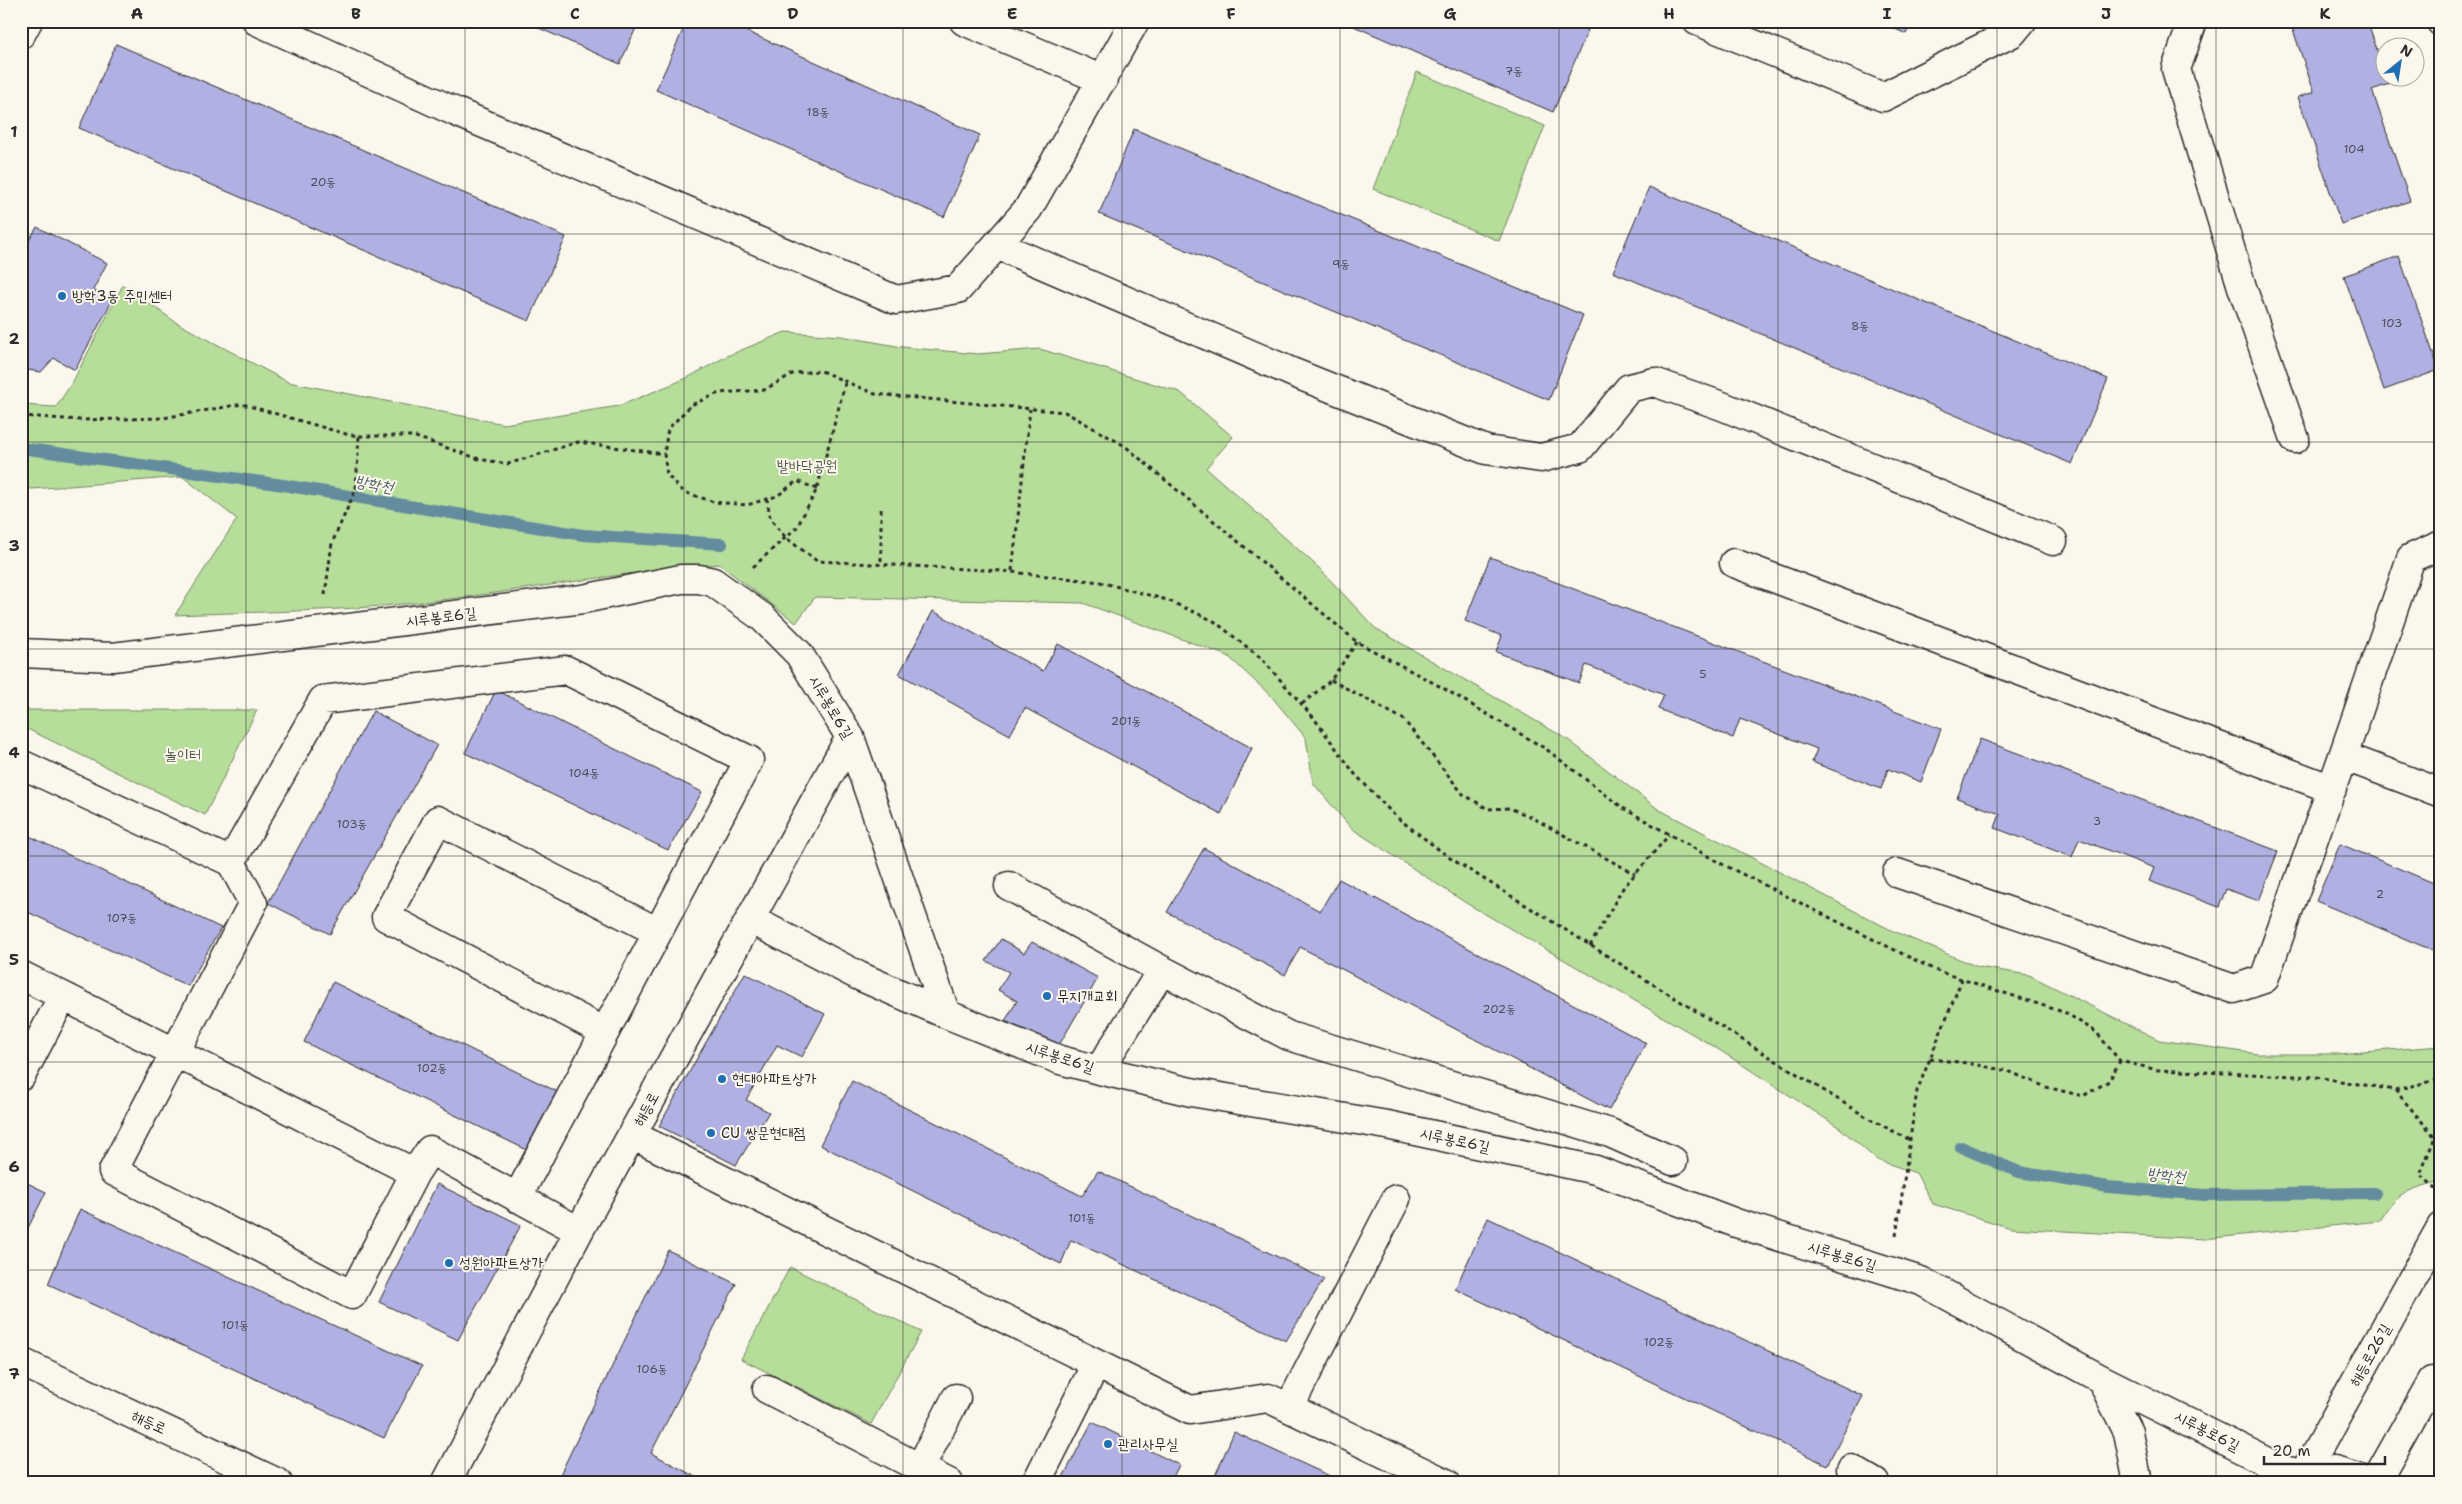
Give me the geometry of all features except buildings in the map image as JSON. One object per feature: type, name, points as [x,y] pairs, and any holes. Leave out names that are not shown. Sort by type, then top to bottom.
[{"type":"street","points":[[21,34],[28,21]]},
{"type":"street","points":[[257,21],[456,112],[896,300],[958,289],[1028,209],[1103,80],[1134,21]]},
{"type":"street","points":[[964,21],[1103,80]]},
{"type":"street","points":[[1697,21],[1882,97],[2012,33],[2022,21]]},
{"type":"street","points":[[2193,21],[2176,69],[2242,287],[2295,439]]},
{"type":"street","points":[[997,245],[1294,373],[1486,450],[1541,458],[1580,448],[1630,388],[1654,382],[1722,406],[2053,541]]},
{"type":"street","points":[[1897,873],[2234,989],[2264,979],[2332,789],[2411,558],[2441,545]]},
{"type":"street","points":[[1734,563],[2332,789]]},
{"type":"street","name":"시루봉로6길","points":[[21,653],[113,657],[583,599],[681,579],[699,579],[713,582],[762,617],[799,654],[850,737],[946,1014],[1060,1060],[1191,1092],[1387,1125],[1596,1170],[1736,1223],[1921,1281],[2101,1379],[2302,1478],[2334,1470],[2375,1482]]},
{"type":"street","points":[[231,862],[322,700],[566,670],[749,760],[517,1198]]},
{"type":"street","name":"해등로","points":[[446,1483],[578,1231],[850,737]]},
{"type":"street","points":[[2343,756],[2441,793]]},
{"type":"street","points":[[21,764],[231,862],[253,903],[113,1171],[352,1295],[415,1173],[430,1150],[578,1231]]},
{"type":"street","points":[[605,1032],[386,917],[438,820],[658,932]]},
{"type":"street","points":[[1009,886],[1162,970],[1289,1036],[1610,1132],[1673,1161]]},
{"type":"street","points":[[750,919],[859,976],[946,1014]]},
{"type":"street","points":[[1100,1070],[1162,970]]},
{"type":"street","points":[[21,975],[415,1173]]},
{"type":"street","points":[[21,1076],[63,996]]},
{"type":"street","points":[[632,1135],[1190,1410],[1268,1398],[1446,1483]]},
{"type":"street","points":[[1289,1408],[1396,1198]]},
{"type":"street","name":"해등로26길","points":[[2302,1478],[2441,1227]]},
{"type":"street","name":"해등로","points":[[21,1362],[278,1483]]},
{"type":"street","points":[[1036,1483],[1096,1364]]},
{"type":"street","points":[[2101,1379],[2128,1432],[2138,1483]]},
{"type":"street","points":[[2375,1482],[2432,1381],[2441,1386]]},
{"type":"street","points":[[768,1389],[949,1483]]},
{"type":"street","points":[[920,1468],[956,1398]]},
{"type":"street","points":[[1851,1469],[1875,1483]]},
{"type":"path","points":[[816,490],[797,481],[777,496],[747,505],[714,502],[684,492],[667,475],[664,454],[668,429],[691,405],[719,393],[764,390],[794,373],[821,371],[846,380],[875,394],[1064,412],[1125,446],[1358,642],[1443,688],[1546,749],[1623,808],[1720,864],[1937,971],[2066,1012],[2096,1032],[2120,1061],[2158,1070],[2316,1077],[2395,1090],[2441,1079]]},
{"type":"path","points":[[726,590],[797,527],[816,490],[846,380]]},
{"type":"path","points":[[21,416],[82,420],[164,418],[242,404],[359,436],[413,436],[479,459],[508,464],[578,442],[664,454]]},
{"type":"path","points":[[1012,571],[1030,409]]},
{"type":"path","points":[[320,632],[332,543],[356,489],[359,436]]},
{"type":"path","points":[[767,498],[770,518],[786,538],[817,560],[1012,571],[1100,582],[1167,600],[1214,622],[1261,658],[1302,704],[1355,774],[1395,816],[1450,858],[1868,1118],[1910,1140]]},
{"type":"path","points":[[881,509],[881,564]]},
{"type":"path","points":[[1302,704],[1331,680],[1358,642]]},
{"type":"path","points":[[1331,680],[1403,719],[1463,794],[1488,810],[1509,808],[1529,816],[1635,874]]},
{"type":"path","points":[[1590,946],[1623,888],[1670,835]]},
{"type":"path","points":[[1891,1272],[1917,1091],[1962,979]]},
{"type":"path","points":[[1930,1059],[1967,1062],[2008,1071],[2046,1087],[2083,1096],[2108,1080],[2120,1061]]},
{"type":"path","points":[[2395,1090],[2435,1137],[2420,1175],[2441,1192]]},
{"type":"green space","points":[[1417,72],[1545,126],[1499,241],[1373,189]]},
{"type":"green space","name":"발바닥공원","points":[[123,285],[177,323],[288,382],[504,424],[619,406],[687,378],[727,356],[785,332],[841,336],[902,347],[978,354],[1040,349],[1180,392],[1233,437],[1206,468],[1318,567],[1375,628],[1567,739],[1658,809],[1893,931],[1978,967],[2029,975],[2159,1040],[2258,1054],[2337,1054],[2441,1046],[2441,1181],[2405,1193],[2393,1203],[2380,1221],[2204,1239],[2011,1228],[1933,1204],[1916,1173],[1877,1160],[1840,1128],[1713,1046],[1466,903],[1351,828],[1313,783],[1306,738],[1271,696],[1228,656],[1083,603],[815,597],[796,623],[719,564],[382,606],[304,611],[175,615],[237,519],[183,477],[32,489],[21,487],[21,405],[56,407],[72,383]]},
{"type":"green space","name":"놀이터","points":[[21,710],[257,710],[205,815],[21,726]]},
{"type":"green space","points":[[790,1267],[921,1332],[871,1424],[741,1359]]},
{"type":"waterway","name":"방학천","points":[[21,448],[283,485],[583,535],[722,544]]},
{"type":"waterway","name":"방학천","points":[[1961,1147],[2019,1172],[2108,1187],[2205,1195],[2375,1193]]},
{"type":"place","name":"방학3동 주민센터","points":[[62,296]]},
{"type":"place","name":"무지개교회","points":[[1047,996]]},
{"type":"place","name":"현대아파트상가","points":[[722,1079]]},
{"type":"place","name":"CU 쌍문현대점","points":[[711,1133]]},
{"type":"place","name":"성원아파트상가","points":[[449,1263]]},
{"type":"place","name":"관리사무실","points":[[1108,1444]]}]
